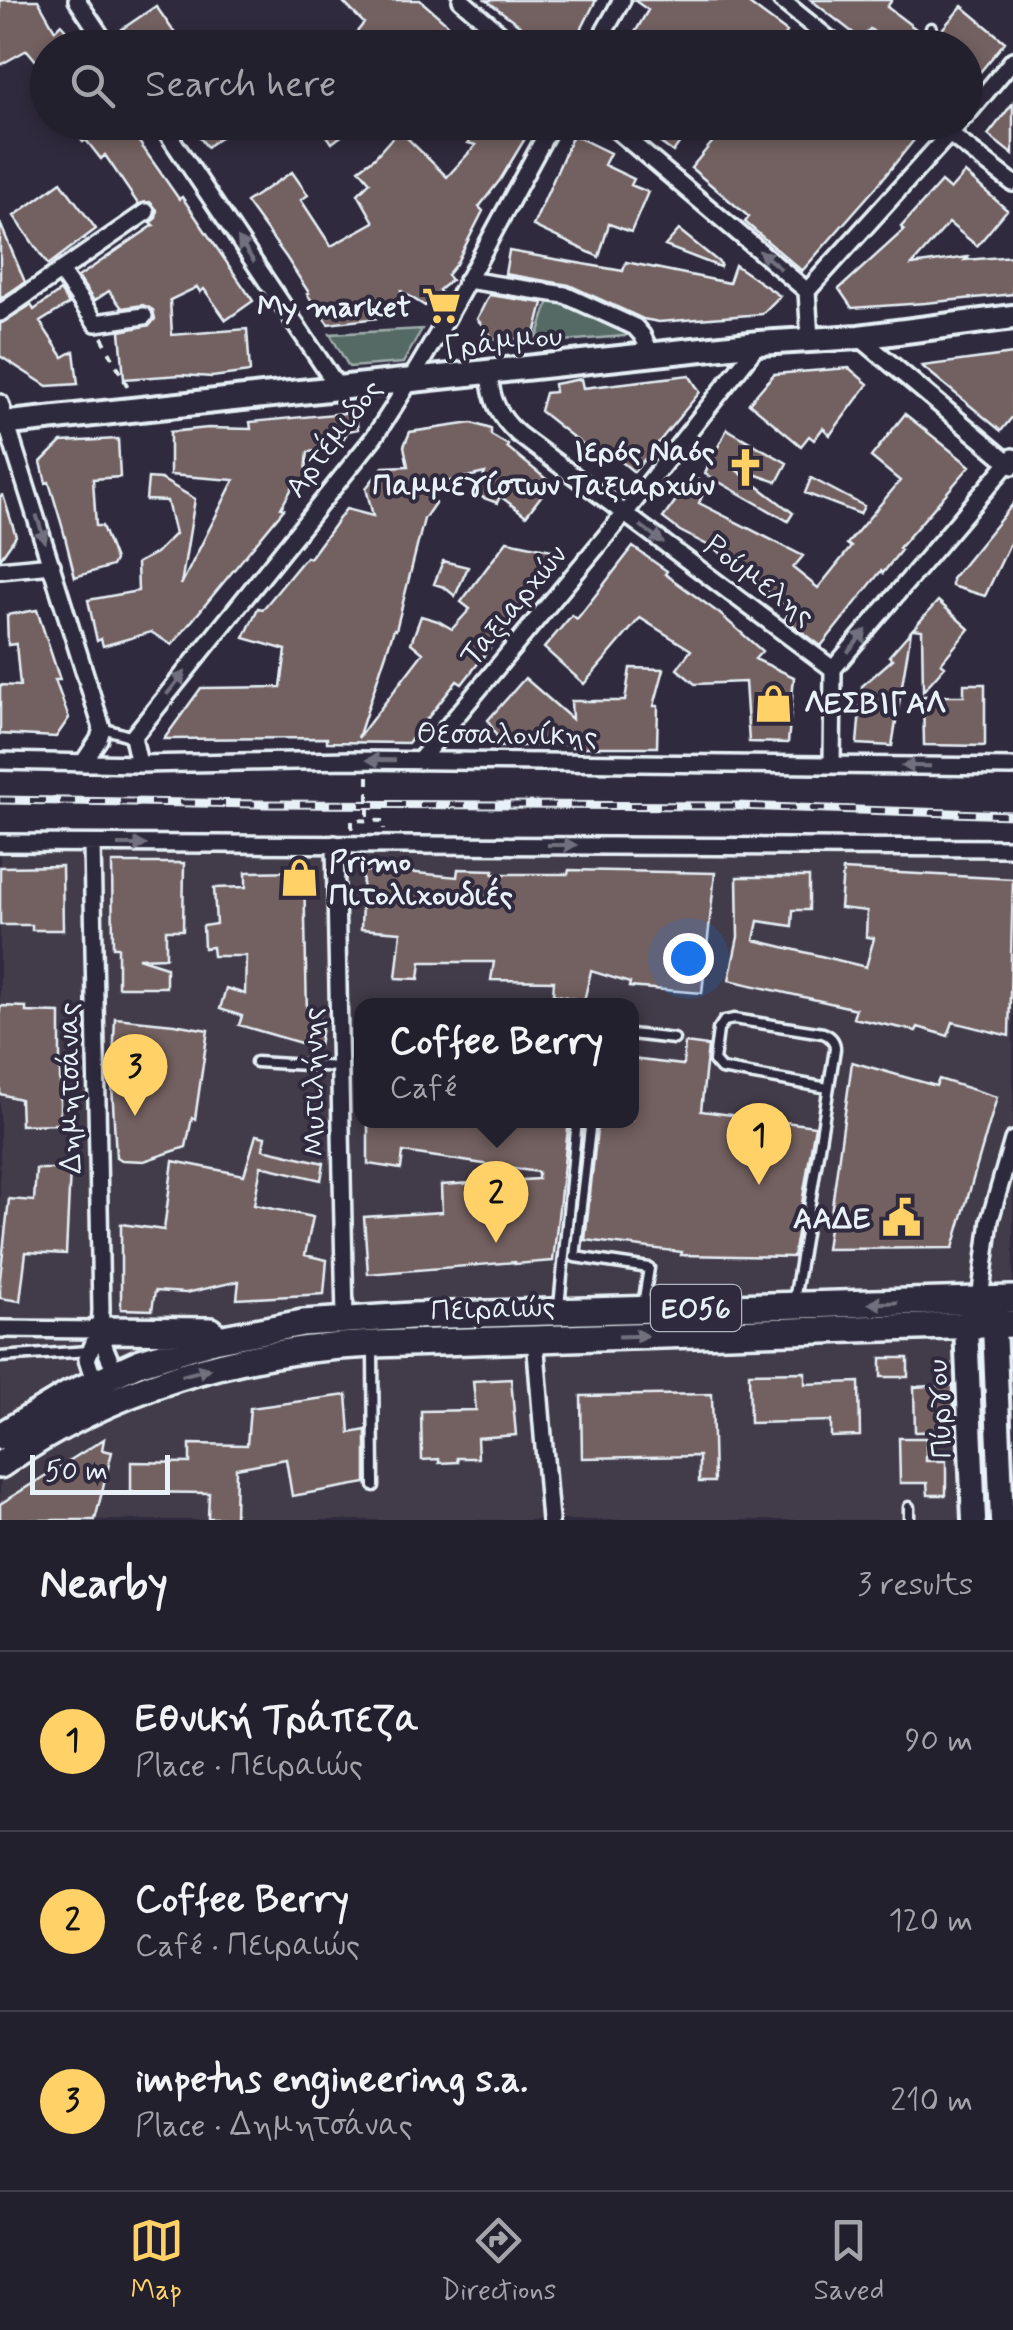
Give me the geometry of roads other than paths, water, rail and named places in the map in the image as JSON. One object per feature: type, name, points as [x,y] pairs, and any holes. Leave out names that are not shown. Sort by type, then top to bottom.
[{"type":"main road","name":"Πειραιώς","points":[[0,1465],[105,1387],[171,1352],[270,1328],[345,1319],[1013,1300]]},
{"type":"main road","name":"Πειραιώς","points":[[0,1436],[70,1394],[180,1376],[304,1349],[1003,1325]]},
{"type":"main road","points":[[94,1341],[270,1328]]},
{"type":"street","points":[[76,0],[97,30]]},
{"type":"street","points":[[461,0],[496,30]]},
{"type":"street","points":[[605,30],[622,0]]},
{"type":"street","points":[[781,0],[818,30]]},
{"type":"street","points":[[983,96],[1013,60]]},
{"type":"street","points":[[172,140],[339,389]]},
{"type":"street","name":"Αρτέμιδος","points":[[133,737],[374,437],[410,382],[543,140]]},
{"type":"street","points":[[628,140],[807,290]]},
{"type":"street","points":[[810,340],[807,290],[945,140]]},
{"type":"street","points":[[967,140],[1013,183]]},
{"type":"street","points":[[0,313],[146,212]]},
{"type":"street","points":[[60,272],[96,324],[144,316]]},
{"type":"street","points":[[467,280],[565,295],[580,301],[635,327],[652,355]]},
{"type":"street","name":"Γράμμου","points":[[2,417],[140,410],[759,342],[859,338],[1013,316]]},
{"type":"street","points":[[832,765],[833,669],[1011,462],[859,338]]},
{"type":"street","name":"Ταξιαρχών","points":[[419,761],[625,514],[759,342]]},
{"type":"street","name":"Ρούμελης","points":[[490,373],[494,402],[508,424],[539,452],[833,669]]},
{"type":"street","points":[[2,417],[102,728],[83,763]]},
{"type":"street","points":[[0,570],[52,565]]},
{"type":"street","points":[[133,737],[139,764]]},
{"type":"street","name":"Θεσσαλονίκης","points":[[0,761],[1013,766]]},
{"type":"street","points":[[0,843],[1013,848]]},
{"type":"street","name":"Μυτιλήνης","points":[[335,844],[345,1319]]},
{"type":"street","name":"Δημητσάνας","points":[[92,845],[101,1290],[88,1368],[105,1387]]},
{"type":"street","name":"Πύργου","points":[[974,1520],[966,1326],[980,1300],[990,1220],[1013,1140]]},
{"type":"street","name":"Πύργου","points":[[980,1300],[1003,1325],[1002,1520]]},
{"type":"street","points":[[0,1329],[94,1341]]},
{"type":"street","points":[[535,1339],[550,1520]]},
{"type":"street","name":"Δημητσάνας","points":[[94,1341],[106,1354],[105,1387]]},
{"type":"lane","points":[[102,728],[133,737]]},
{"type":"lane","points":[[794,1305],[835,1049],[828,1035],[734,1019],[720,1025],[714,1061],[721,1070],[828,1088]]},
{"type":"lane","points":[[639,1035],[674,1039]]},
{"type":"lane","points":[[256,1062],[340,1067]]},
{"type":"lane","points":[[559,1312],[575,1128]]},
{"type":"lane","points":[[590,1128],[575,1257],[648,1268],[642,1310]]},
{"type":"lane","points":[[0,1357],[94,1341]]},
{"type":"lane","points":[[373,1344],[374,1486]]},
{"type":"lane","points":[[909,1507],[909,1520]]},
{"type":"railway","points":[[0,800],[737,806],[1013,815]]},
{"type":"place","name":"My market","points":[[441,306]]},
{"type":"place","name":"Ιερός Ναός Παμμεγίστων Ταξιαρχών","points":[[745,468]]},
{"type":"place","name":"ΛΕΣΒΙΓΑΛ","points":[[774,703]]},
{"type":"place","name":"Primo Πιτολιχουδιές","points":[[299,878]]},
{"type":"place","name":"impetus engineering s.a.","points":[[135,1116]]},
{"type":"place","name":"Εθνική Τράπεζα","points":[[759,1185]]},
{"type":"place","name":"ΑΑΔΕ","points":[[901,1218]]},
{"type":"place","name":"Coffee Berry","points":[[496,1243]]}]
